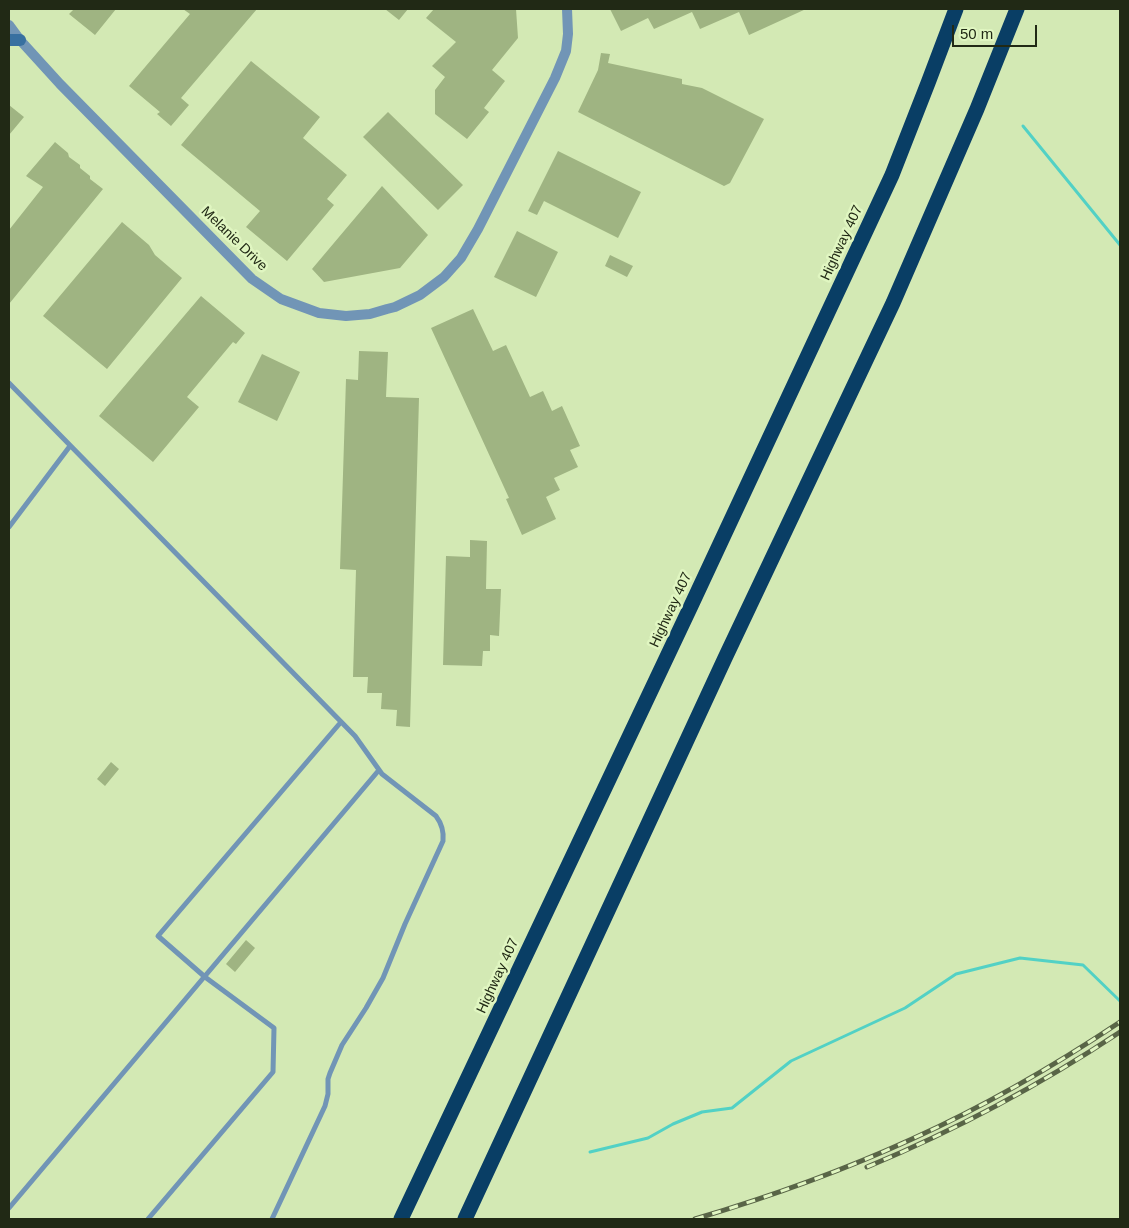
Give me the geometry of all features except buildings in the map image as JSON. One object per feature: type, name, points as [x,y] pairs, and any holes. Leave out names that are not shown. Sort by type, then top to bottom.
[{"type":"highway","name":"Highway 407","points":[[401,1219],[694,599],[892,174],[956,9]]},
{"type":"highway","points":[[465,1219],[720,667],[893,302],[977,109],[1017,9]]},
{"type":"street","name":"Melanie Drive","points":[[9,25],[14,40],[68,92],[252,279],[281,299],[319,313],[346,316],[370,314],[395,307],[420,295],[444,277],[461,258],[478,229],[555,78],[566,51],[568,9]]},
{"type":"lane","points":[[9,383],[355,736],[382,774],[436,816],[442,824],[444,832],[443,841],[405,924],[383,978],[342,1045],[328,1079],[328,1094],[325,1106],[272,1219]]},
{"type":"lane","points":[[9,528],[70,446]]},
{"type":"lane","points":[[148,1219],[273,1072],[274,1028],[204,977],[158,936],[341,722]]},
{"type":"lane","points":[[9,1208],[379,770]]},
{"type":"waterway","points":[[1023,126],[1120,245]]},
{"type":"waterway","points":[[590,1152],[648,1138],[673,1124],[702,1112],[732,1108],[791,1061],[905,1008],[956,974],[1020,958],[1083,965],[1120,1001]]},
{"type":"railway","points":[[695,1219],[805,1183],[912,1139],[1019,1085],[1120,1022]]},
{"type":"railway","points":[[867,1167],[933,1138],[997,1106],[1090,1052],[1120,1032]]}]
